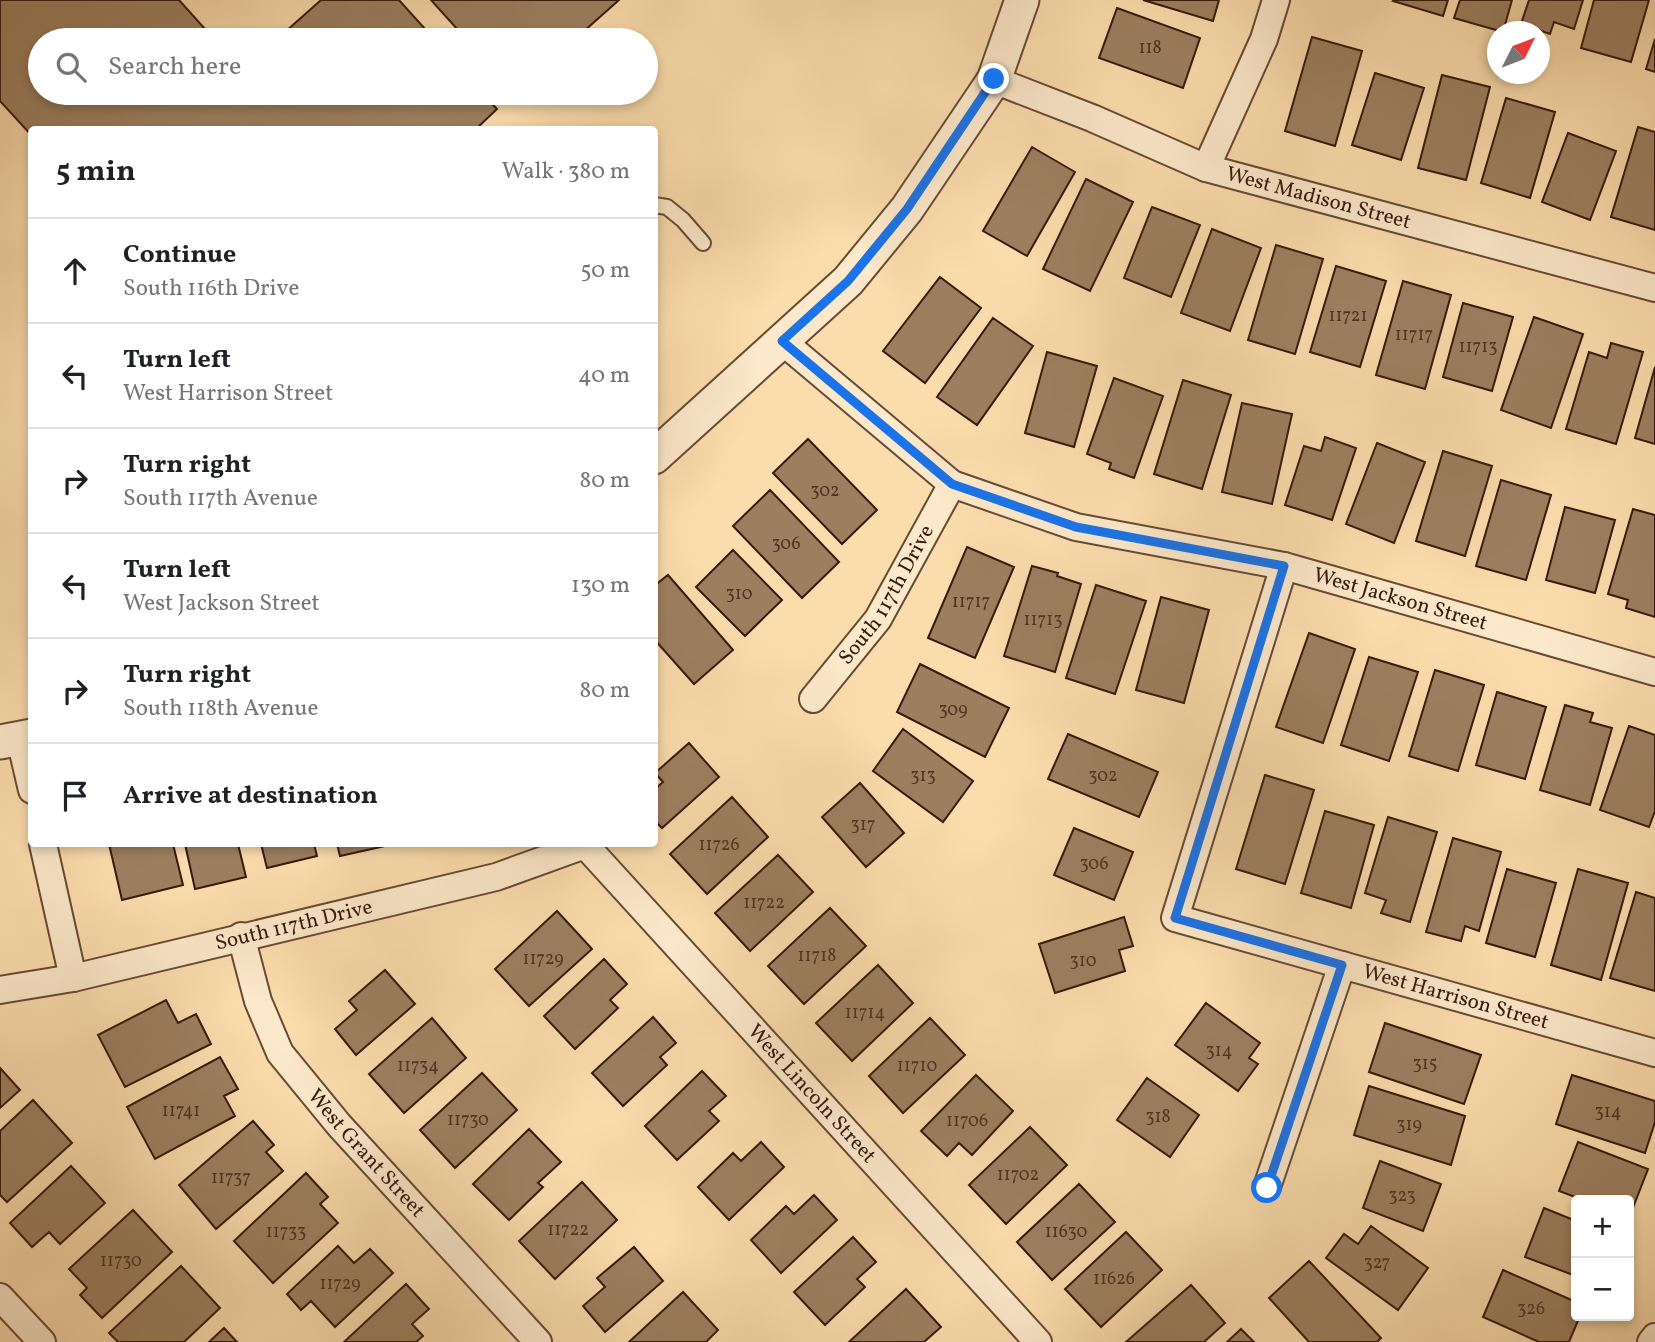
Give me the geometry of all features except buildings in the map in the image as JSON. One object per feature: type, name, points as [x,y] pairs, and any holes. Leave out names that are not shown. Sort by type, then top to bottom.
[{"type":"street","points":[[658,453],[848,281],[907,209],[994,79],[1022,0]]},
{"type":"street","points":[[1206,168],[1264,39],[1276,0]]},
{"type":"street","name":"West Madison Street","points":[[994,79],[1206,168],[1655,288]]},
{"type":"street","name":"West Jackson Street","points":[[782,341],[952,484],[1076,527],[1284,566],[1655,672]]},
{"type":"street","name":"South 117th Drive","points":[[813,699],[878,619],[952,484]]},
{"type":"street","name":"West Harrison Street","points":[[1284,566],[1175,918],[1655,1054]]},
{"type":"street","points":[[17,739],[28,776]]},
{"type":"street","points":[[44,847],[73,978]]},
{"type":"street","name":"South 117th Drive","points":[[0,990],[73,978],[496,877],[579,847]]},
{"type":"street","name":"West Lincoln Street","points":[[587,847],[1038,1342]]},
{"type":"street","name":"West Grant Street","points":[[241,936],[258,1001],[281,1053],[339,1125],[538,1342]]},
{"type":"street","points":[[1267,1188],[1342,965]]},
{"type":"street","points":[[0,1297],[42,1342]]},
{"type":"street","points":[[1651,1342],[1655,1337]]},
{"type":"lane","points":[[658,205],[667,206],[703,243]]},
{"type":"route","points":[[994,79],[907,209],[848,281],[782,341],[952,484],[1076,527],[1284,566],[1175,918],[1342,965],[1267,1188]]}]
